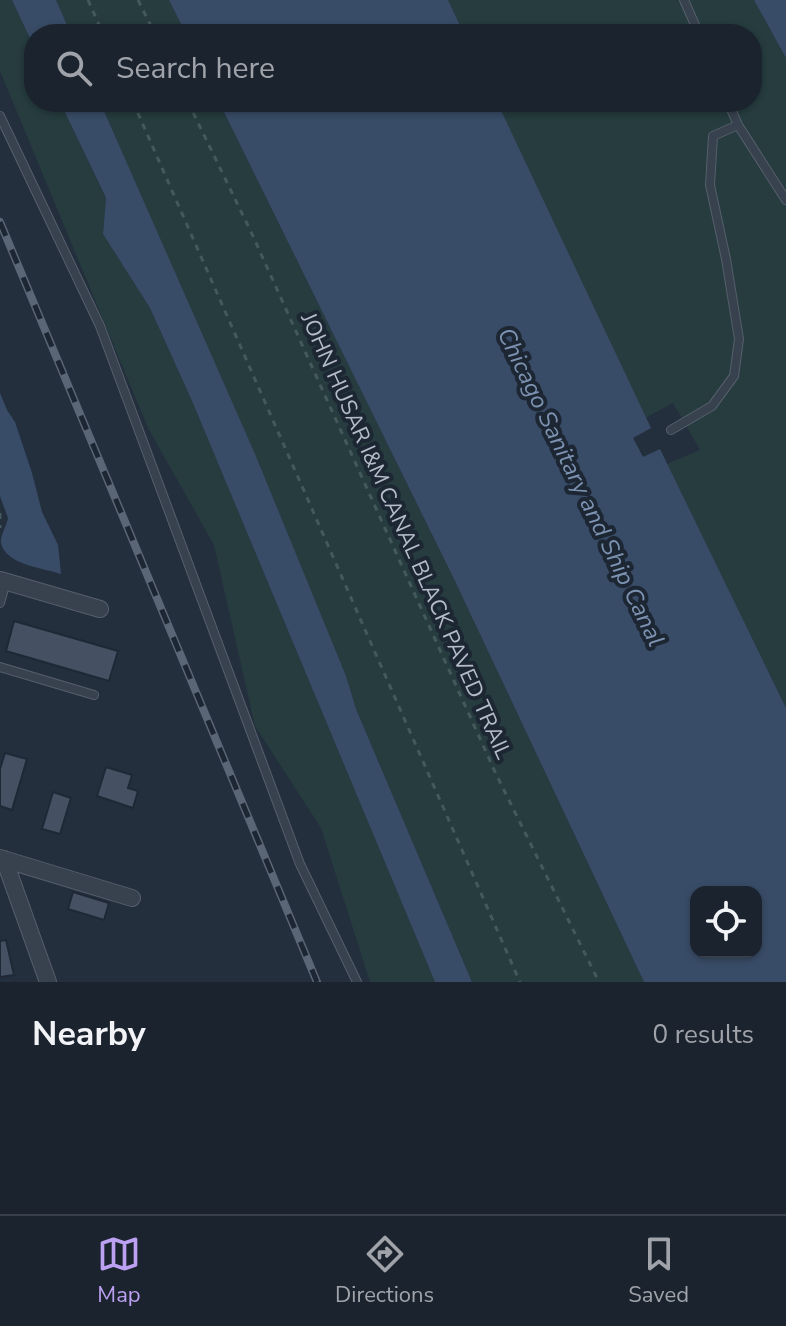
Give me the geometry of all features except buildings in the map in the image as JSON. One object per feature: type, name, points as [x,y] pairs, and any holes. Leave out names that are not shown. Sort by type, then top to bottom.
[{"type":"street","points":[[3,581],[100,609]]},
{"type":"street","points":[[2,859],[132,898]]},
{"type":"street","points":[[2,859],[48,982]]},
{"type":"lane","points":[[684,0],[695,24]]},
{"type":"lane","points":[[732,112],[786,200]]},
{"type":"lane","points":[[0,116],[100,326],[300,864],[357,982]]},
{"type":"lane","points":[[671,430],[712,406],[734,376],[739,339],[710,185],[713,136],[738,125]]},
{"type":"lane","points":[[0,603],[3,581]]},
{"type":"lane","points":[[0,667],[94,695]]},
{"type":"path","points":[[88,0],[99,24]]},
{"type":"path","points":[[138,0],[150,24]]},
{"type":"path","points":[[137,112],[520,982]]},
{"type":"path","name":"JOHN HUSAR I&M CANAL BLACK PAVED TRAIL","points":[[193,112],[258,248],[496,774],[599,982]]},
{"type":"path","points":[[0,513],[0,528]]},
{"type":"green space","points":[[0,0],[12,0],[24,26],[24,112],[65,112],[106,199],[103,234],[150,308],[192,401],[435,982],[370,982],[321,828],[255,726],[214,545],[148,428],[0,71]]},
{"type":"green space","points":[[56,0],[169,0],[181,24],[67,24]]},
{"type":"green space","points":[[448,0],[754,0],[786,58],[786,708],[667,464],[700,450],[673,403],[645,418],[501,112],[762,112],[762,24],[459,24]]},
{"type":"green space","points":[[104,112],[224,112],[453,577],[644,982],[472,982],[356,709],[346,676]]},
{"type":"water","points":[[12,0],[56,0],[67,24],[24,24]]},
{"type":"water","points":[[169,0],[448,0],[459,24],[181,24]]},
{"type":"water","points":[[754,0],[786,0],[786,58]]},
{"type":"water","points":[[65,112],[104,112],[255,454],[346,676],[356,709],[472,982],[435,982],[192,401],[150,308],[103,234],[106,198]]},
{"type":"water","name":"Chicago Sanitary and Ship Canal","points":[[224,112],[502,112],[651,428],[633,438],[643,457],[660,449],[786,708],[786,982],[644,982],[453,577]]},
{"type":"water","points":[[0,393],[15,422],[42,512],[58,545],[61,574],[17,561],[4,550],[1,543],[8,518],[0,496]]},
{"type":"railway","points":[[0,222],[317,982]]}]
